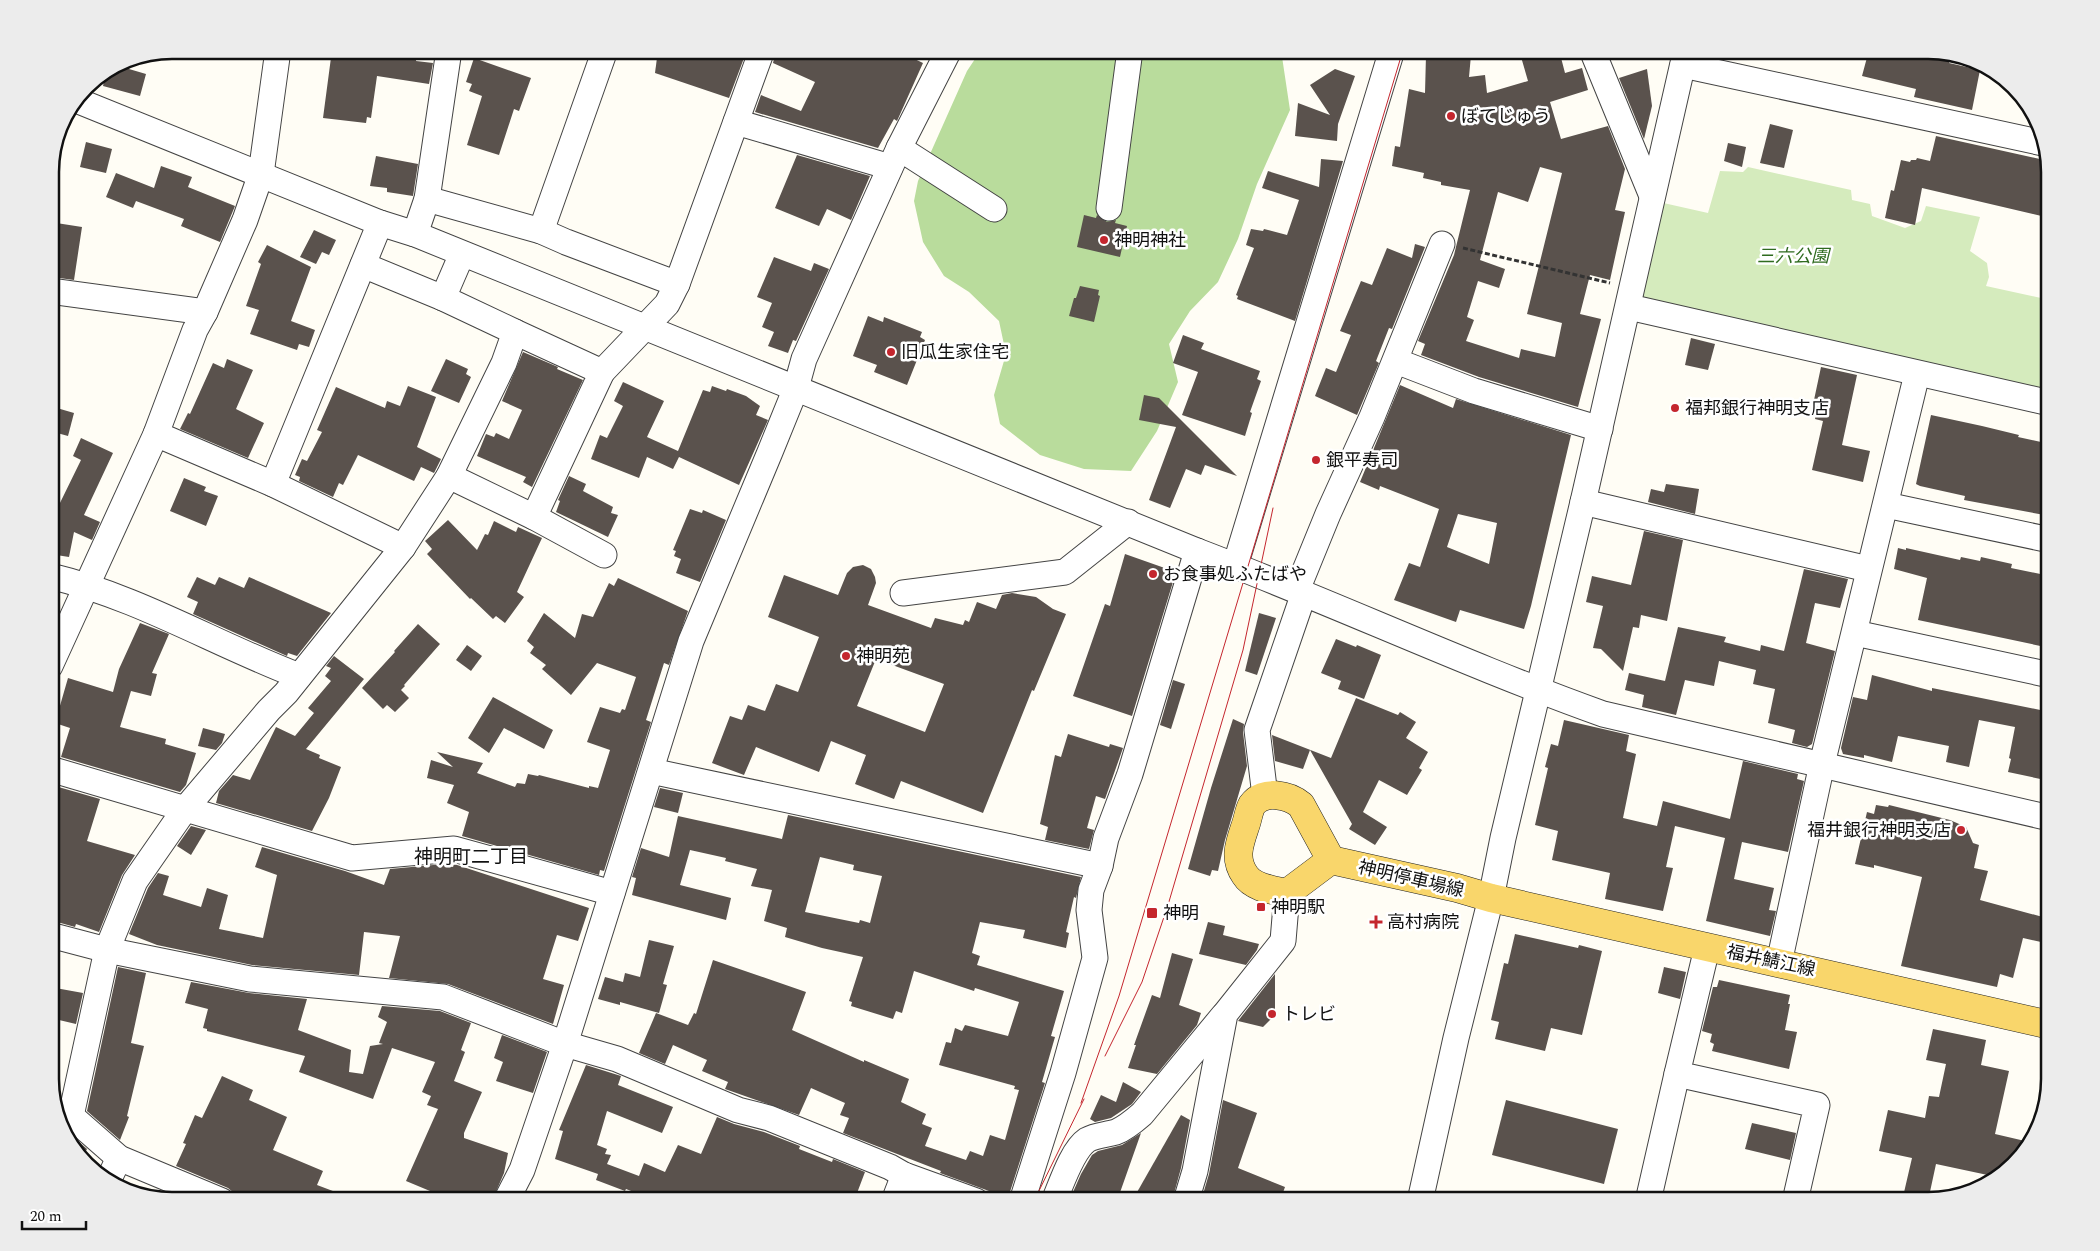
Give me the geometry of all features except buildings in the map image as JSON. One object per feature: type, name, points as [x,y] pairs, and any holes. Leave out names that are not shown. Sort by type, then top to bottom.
[{"type":"main road","points":[[1277,795],[1287,797],[1301,805],[1331,860],[1287,893],[1262,888],[1246,877],[1238,860],[1238,848],[1253,804],[1265,796],[1277,795]]},
{"type":"main road","name":"神明停車場線","points":[[1331,860],[1457,888],[1491,898]]},
{"type":"main road","name":"福井鯖江線","points":[[1491,898],[2041,1023]]},
{"type":"street","points":[[59,646],[156,434],[195,330],[205,312],[245,220],[260,174],[277,59]]},
{"type":"street","points":[[415,234],[427,199],[449,59]]},
{"type":"street","points":[[541,231],[602,59]]},
{"type":"street","points":[[534,517],[602,372],[666,304],[677,284],[759,59]]},
{"type":"street","points":[[511,1192],[522,1170],[565,1044],[692,641],[796,388],[804,359],[895,157],[944,59]]},
{"type":"street","points":[[1109,208],[1129,59]]},
{"type":"street","points":[[1235,566],[1389,59]]},
{"type":"street","points":[[1596,59],[1652,196]]},
{"type":"street","points":[[1422,1192],[1456,1038],[1491,898],[1503,838],[1631,297],[1652,196],[1685,59]]},
{"type":"street","points":[[1693,59],[2037,141]]},
{"type":"street","points":[[82,103],[380,223],[415,234],[644,328],[1301,591],[1538,690],[1603,714],[2041,816]]},
{"type":"street","points":[[736,122],[895,157],[994,209]]},
{"type":"street","points":[[427,199],[541,231],[677,284]]},
{"type":"street","points":[[273,484],[380,223]]},
{"type":"street","points":[[1265,796],[1257,730],[1301,591],[1442,244]]},
{"type":"street","points":[[443,298],[462,254]]},
{"type":"street","points":[[363,265],[443,298],[602,372]]},
{"type":"street","points":[[59,292],[205,312]]},
{"type":"street","points":[[1631,297],[1917,374],[2041,401]]},
{"type":"street","points":[[64,1113],[107,950],[135,881],[185,809],[299,676],[404,547],[449,476],[504,363],[515,332]]},
{"type":"street","points":[[1396,361],[1474,391],[1600,429]]},
{"type":"street","points":[[1779,963],[1822,764],[1917,374]]},
{"type":"street","points":[[156,434],[273,484],[404,547]]},
{"type":"street","points":[[449,476],[534,517],[604,555]]},
{"type":"street","points":[[1583,502],[1868,569]]},
{"type":"street","points":[[1886,505],[2041,538]]},
{"type":"street","points":[[903,592],[1065,572],[1128,522]]},
{"type":"street","points":[[1025,1192],[1063,1073],[1095,958],[1089,910],[1091,890],[1100,866],[1106,838],[1130,774],[1198,551]]},
{"type":"street","points":[[59,578],[87,585],[168,617],[299,676]]},
{"type":"street","points":[[1855,633],[2041,673]]},
{"type":"street","points":[[651,771],[1100,866]]},
{"type":"street","points":[[59,772],[352,858],[454,850],[612,893]]},
{"type":"street","points":[[1058,1192],[1076,1153],[1085,1141],[1128,1126],[1142,1114],[1283,941],[1287,893]]},
{"type":"street","points":[[59,937],[107,950],[250,979],[443,997],[565,1044],[617,1060],[738,1110],[769,1118],[873,1160],[904,1175],[951,1192]]},
{"type":"street","points":[[1650,1192],[1706,948]]},
{"type":"street","points":[[1189,1192],[1195,1171],[1225,1014]]},
{"type":"street","points":[[1677,1074],[1817,1105],[1797,1192]]},
{"type":"street","points":[[65,1116],[120,1158],[201,1192]]},
{"type":"street","points":[[111,1175],[120,1158]]},
{"type":"street","points":[[897,1192],[904,1175]]},
{"type":"path","points":[[1442,244],[1631,297]]},
{"type":"green space","points":[[975,59],[1282,59],[1290,110],[1257,184],[1238,239],[1218,282],[1190,311],[1169,344],[1178,382],[1157,431],[1131,471],[1084,469],[1040,455],[1000,424],[994,395],[1006,354],[999,321],[969,292],[944,276],[923,242],[914,201],[918,181],[967,71]]},
{"type":"green space","name":"三六公園","points":[[1748,167],[1851,190],[1852,200],[1870,204],[1872,216],[1905,228],[1921,221],[1926,206],[1980,217],[1970,251],[1987,263],[1989,277],[1986,286],[2041,298],[2041,393],[1637,298],[1659,202],[1708,213],[1720,171],[1743,172]]},
{"type":"tram line","points":[[1081,1103],[1119,996],[1400,59]]},
{"type":"tram line","points":[[1105,1056],[1142,982],[1168,905],[1243,650],[1273,508]]},
{"type":"tram line","points":[[1038,1192],[1084,1099]]},
{"type":"place","name":"ぼてじゅう","points":[[1451,116]]},
{"type":"place","name":"神明神社","points":[[1104,240]]},
{"type":"place","name":"旧瓜生家住宅","points":[[891,352]]},
{"type":"place","name":"福邦銀行神明支店","points":[[1675,408]]},
{"type":"place","name":"銀平寿司","points":[[1316,460]]},
{"type":"place","name":"お食事処ふたばや","points":[[1153,574]]},
{"type":"place","name":"神明苑","points":[[846,656]]},
{"type":"place","name":"福井銀行神明支店","points":[[1961,830]]},
{"type":"place","name":"神明駅","points":[[1261,907]]},
{"type":"place","name":"神明","points":[[1152,913]]},
{"type":"place","name":"高村病院","points":[[1376,922]]},
{"type":"place","name":"トレビ","points":[[1272,1014]]},
{"type":"district","name":"神明町二丁目","points":[[471,857]]}]
